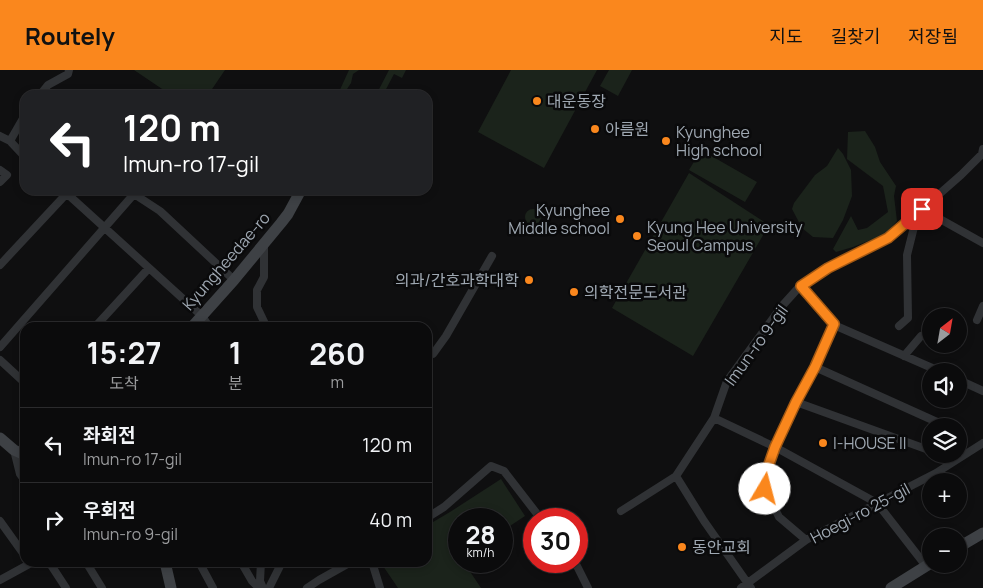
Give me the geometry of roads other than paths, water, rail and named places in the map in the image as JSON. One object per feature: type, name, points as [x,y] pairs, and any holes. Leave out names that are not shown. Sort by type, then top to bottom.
[{"type":"street","points":[[44,90],[48,85],[68,74],[69,70]]},
{"type":"street","points":[[10,141],[20,124]]},
{"type":"street","points":[[0,136],[10,141],[20,152]]},
{"type":"street","name":"Imun-ro 9-gil","points":[[621,511],[676,476],[714,418],[727,381],[782,306],[801,286],[828,268],[888,238],[961,175],[982,154],[983,149]]},
{"type":"street","points":[[0,170],[6,175],[0,182]]},
{"type":"street","points":[[0,265],[63,195]]},
{"type":"street","points":[[71,195],[202,316],[206,322]]},
{"type":"street","points":[[22,322],[133,195]]},
{"type":"street","points":[[136,195],[160,211],[234,280]]},
{"type":"street","name":"Kyungheedae-ro","points":[[196,322],[264,244],[288,214],[298,195]]},
{"type":"street","points":[[922,209],[983,243]]},
{"type":"street","points":[[899,326],[908,318],[907,255],[915,223],[914,216]]},
{"type":"street","points":[[264,244],[264,276],[256,290],[257,307],[264,322]]},
{"type":"street","points":[[432,354],[446,336],[492,256]]},
{"type":"street","points":[[99,322],[148,268]]},
{"type":"street","points":[[801,286],[834,324],[922,364]]},
{"type":"street","points":[[977,320],[983,306]]},
{"type":"street","points":[[0,347],[20,324]]},
{"type":"street","points":[[806,540],[779,517],[765,489],[768,467],[775,447],[834,324]]},
{"type":"street","points":[[904,356],[921,336]]},
{"type":"street","points":[[0,360],[20,378]]},
{"type":"street","points":[[815,367],[928,418]]},
{"type":"street","points":[[967,384],[983,391]]},
{"type":"street","points":[[796,402],[922,448]]},
{"type":"street","points":[[714,418],[775,447],[877,503],[922,558]]},
{"type":"street","points":[[0,438],[20,453]]},
{"type":"street","name":"Hoegi-ro 25-gil","points":[[746,587],[806,540],[936,473],[983,443]]},
{"type":"street","points":[[14,450],[20,474]]},
{"type":"street","points":[[432,515],[444,508],[492,466],[504,471],[533,508]]},
{"type":"street","points":[[676,476],[746,587]]},
{"type":"street","points":[[0,521],[20,549]]},
{"type":"street","points":[[967,542],[983,533]]},
{"type":"street","points":[[0,580],[24,567]]},
{"type":"street","points":[[52,567],[66,588]]},
{"type":"street","points":[[89,567],[102,588]]},
{"type":"street","points":[[166,567],[171,588]]},
{"type":"street","points":[[202,567],[214,588]]},
{"type":"street","points":[[244,567],[252,581],[259,588]]},
{"type":"street","points":[[261,567],[260,581],[263,588]]},
{"type":"street","points":[[269,588],[280,567]]},
{"type":"street","points":[[307,588],[342,567]]},
{"type":"street","points":[[374,567],[380,588]]},
{"type":"street","points":[[891,588],[922,569]]},
{"type":"street","points":[[580,573],[588,588]]},
{"type":"place","name":"대운동장","points":[[537,101]]},
{"type":"place","name":"아름원","points":[[595,129]]},
{"type":"place","name":"Kyunghee High school","points":[[666,141]]},
{"type":"place","name":"Kyunghee Middle school","points":[[620,219]]},
{"type":"place","name":"Kyung Hee University Seoul Campus","points":[[637,236]]},
{"type":"place","name":"의과/간호과학대학","points":[[529,280]]},
{"type":"place","name":"의학전문도서관","points":[[574,292]]},
{"type":"place","name":"I-HOUSE II","points":[[823,443]]},
{"type":"place","name":"동안교회","points":[[682,547]]}]
